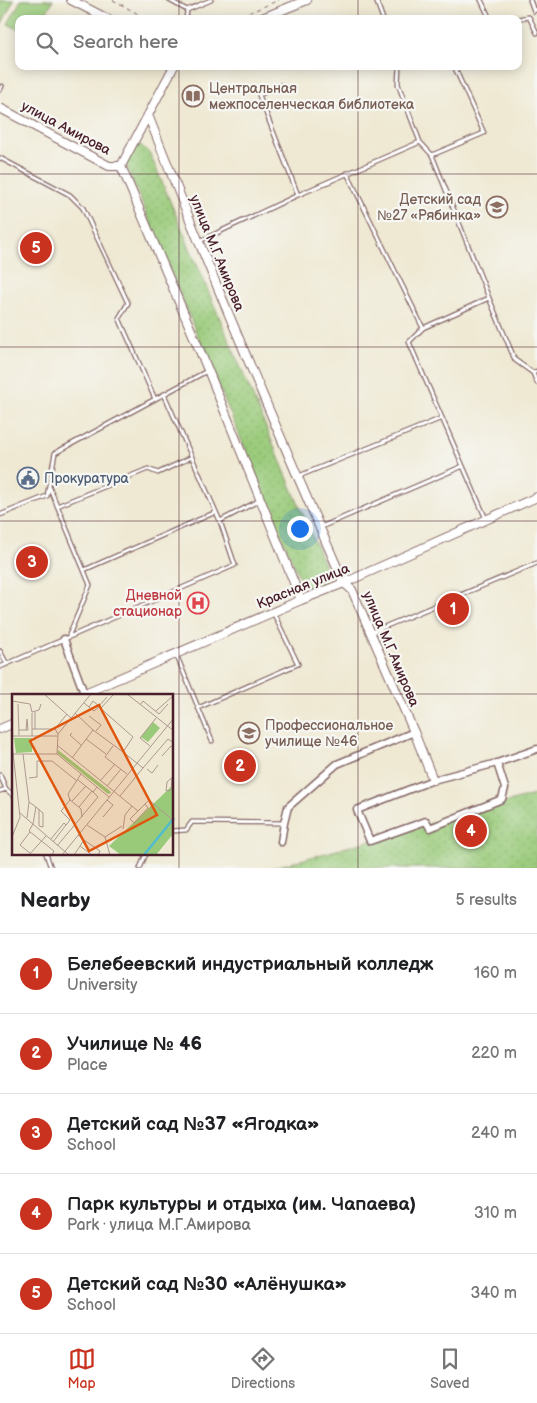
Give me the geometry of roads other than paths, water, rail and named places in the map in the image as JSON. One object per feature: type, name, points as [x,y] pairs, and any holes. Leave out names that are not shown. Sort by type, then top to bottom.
[{"type":"street","points":[[71,0],[100,15]]},
{"type":"street","points":[[270,15],[307,0]]},
{"type":"street","points":[[172,70],[121,166],[208,370],[300,600]]},
{"type":"street","name":"улица Амирова","points":[[0,108],[109,166],[121,166]]},
{"type":"street","name":"улица М.Г.Амирова","points":[[148,115],[198,242],[297,477],[344,583],[352,590],[433,780]]},
{"type":"street","name":"Красная улица","points":[[81,694],[344,583],[537,497]]},
{"type":"street","points":[[66,637],[81,694]]},
{"type":"street","points":[[0,729],[12,724]]},
{"type":"street","points":[[281,842],[288,807],[337,764],[414,732]]},
{"type":"street","points":[[497,763],[505,788],[502,799],[430,828],[426,820],[370,842],[357,810],[433,780],[497,763],[537,749]]},
{"type":"lane","points":[[169,0],[187,10]]},
{"type":"lane","points":[[187,10],[211,0]]},
{"type":"lane","points":[[376,0],[382,15]]},
{"type":"lane","points":[[481,0],[488,15]]},
{"type":"lane","points":[[522,18],[529,17],[535,10],[530,0]]},
{"type":"lane","points":[[186,15],[187,10]]},
{"type":"lane","points":[[529,17],[537,33]]},
{"type":"lane","points":[[399,70],[398,84],[420,142],[432,155],[515,360],[533,373],[537,383]]},
{"type":"lane","points":[[432,155],[484,133],[456,70]]},
{"type":"lane","points":[[282,85],[258,94],[298,195]]},
{"type":"lane","points":[[0,90],[2,86]]},
{"type":"lane","points":[[198,242],[298,195],[420,142]]},
{"type":"lane","points":[[0,158],[70,195],[82,208],[128,304],[119,318],[155,399]]},
{"type":"lane","points":[[347,174],[423,328]]},
{"type":"lane","points":[[486,520],[408,342],[423,328],[489,298]]},
{"type":"lane","points":[[0,515],[47,496],[55,452],[208,370]]},
{"type":"lane","points":[[533,373],[537,371]]},
{"type":"lane","points":[[0,667],[235,565],[220,521],[164,394]]},
{"type":"lane","points":[[297,477],[442,418]]},
{"type":"lane","points":[[57,506],[148,470],[158,473],[192,457]]},
{"type":"lane","points":[[320,528],[463,466]]},
{"type":"lane","points":[[49,486],[90,585],[66,637]]},
{"type":"lane","points":[[220,521],[260,500]]},
{"type":"lane","points":[[84,570],[216,512]]},
{"type":"lane","points":[[371,633],[537,563]]},
{"type":"lane","points":[[198,708],[298,664],[273,612]]},
{"type":"lane","points":[[0,651],[7,664]]},
{"type":"lane","points":[[176,653],[212,741]]},
{"type":"lane","points":[[0,775],[6,789],[12,794]]},
{"type":"lane","points":[[0,792],[6,789]]},
{"type":"lane","points":[[174,831],[186,830],[192,822],[284,823]]},
{"type":"lane","points":[[47,856],[51,868]]},
{"type":"lane","points":[[140,868],[145,856]]},
{"type":"place","name":"Центральная межпоселенческая библиотека","points":[[193,96]]},
{"type":"place","name":"Детский сад №27 «Рябинка»","points":[[497,207]]},
{"type":"place","name":"Детский сад №30 «Алёнушка»","points":[[36,248]]},
{"type":"place","name":"Прокуратура","points":[[28,478]]},
{"type":"place","name":"Детский сад №37 «Ягодка»","points":[[32,562]]},
{"type":"place","name":"Дневной стационар","points":[[198,603]]},
{"type":"place","name":"Белебеевский индустриальный колледж","points":[[453,609]]},
{"type":"place","name":"Профессиональное училище №46","points":[[249,733]]},
{"type":"place","name":"Училище № 46","points":[[240,766]]},
{"type":"place","name":"Парк культуры и отдыха (им. Чапаева)","points":[[471,831]]}]
